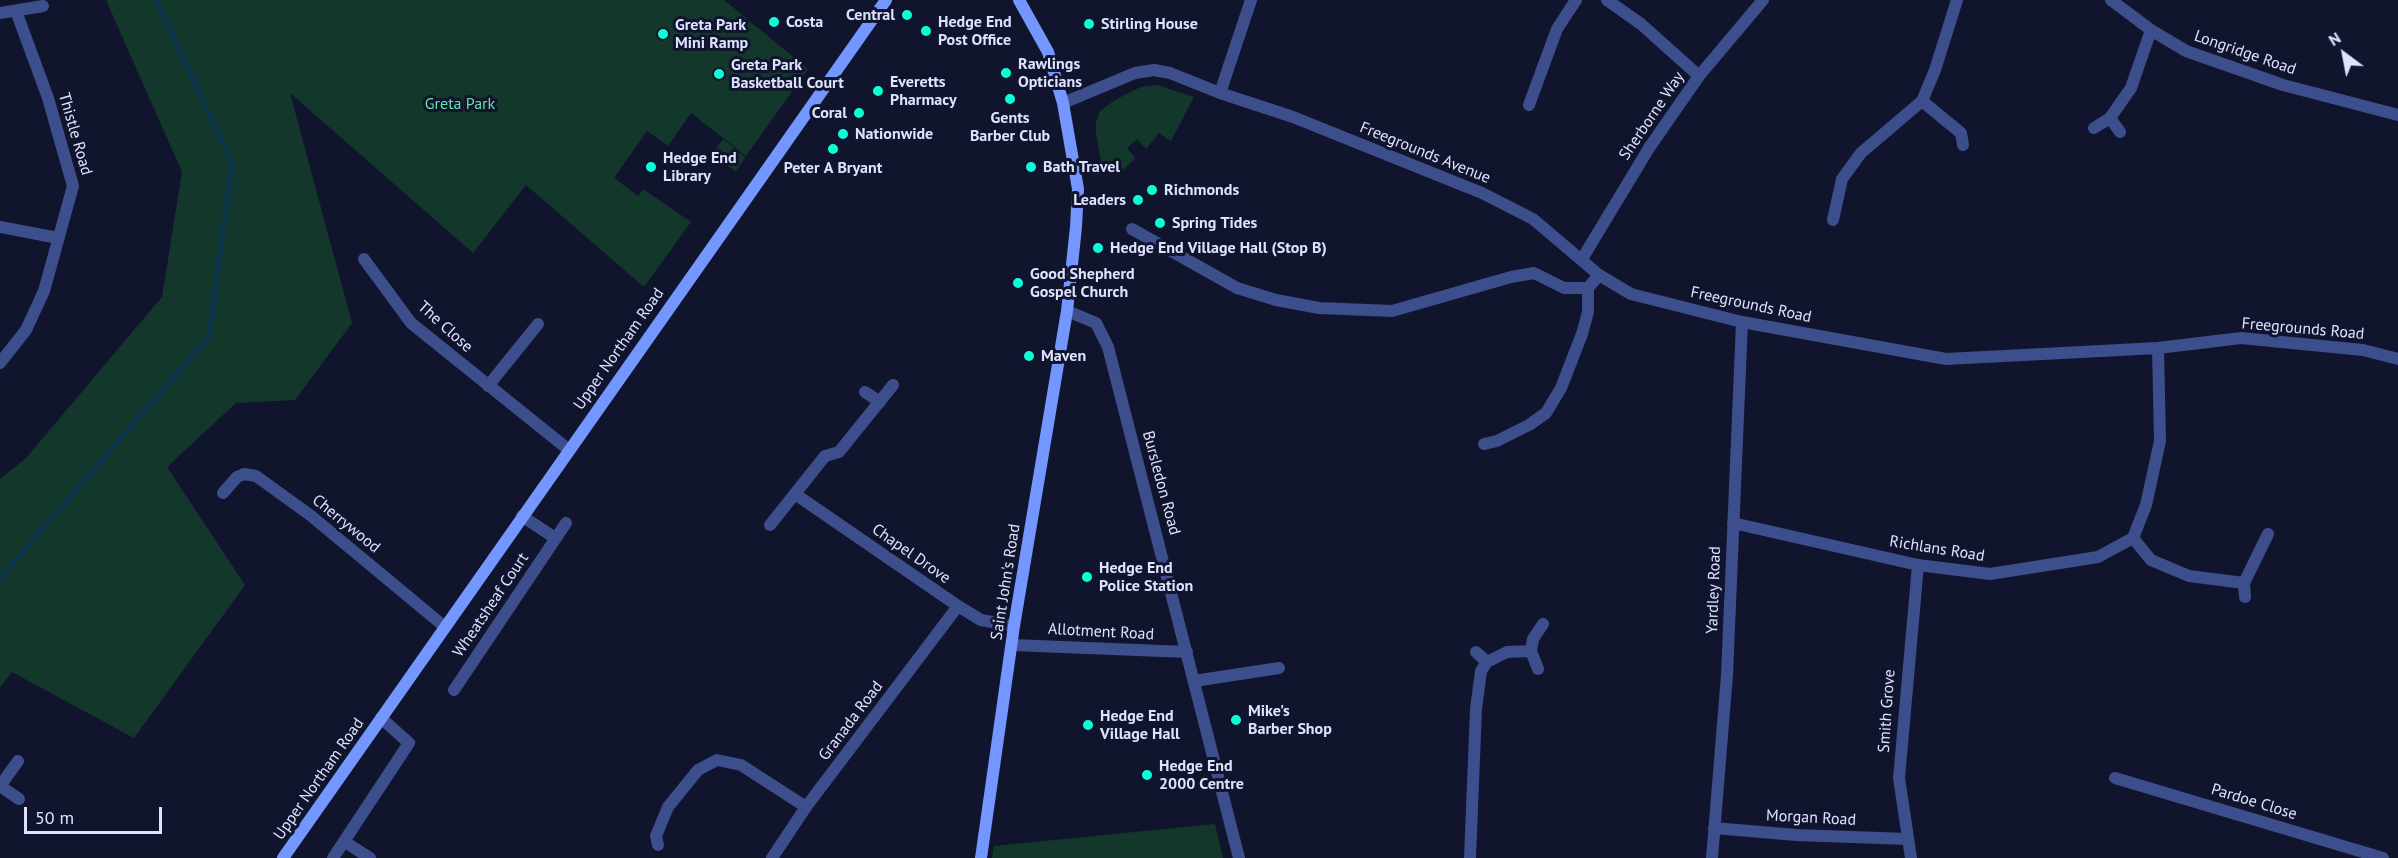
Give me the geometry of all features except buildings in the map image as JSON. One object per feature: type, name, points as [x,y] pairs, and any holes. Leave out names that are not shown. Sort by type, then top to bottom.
[{"type":"main road","name":"Upper Northam Road","points":[[283,858],[886,0]]},
{"type":"main road","name":"Saint John's Road","points":[[981,858],[1014,626],[1067,311],[1078,189],[1063,103],[1048,52],[1019,0]]},
{"type":"street","points":[[1220,93],[1251,0]]},
{"type":"street","points":[[1529,105],[1557,28],[1576,0]]},
{"type":"street","points":[[1607,0],[1641,24],[1699,76]]},
{"type":"street","name":"Sherborne Way","points":[[1582,259],[1649,148],[1699,76],[1763,0]]},
{"type":"street","points":[[1833,220],[1842,179],[1861,153],[1922,101],[1935,70],[1957,0]]},
{"type":"street","name":"Longridge Road","points":[[2111,0],[2129,5],[2151,30],[2186,51],[2283,85],[2398,115]]},
{"type":"street","points":[[0,13],[43,6]]},
{"type":"street","name":"Thistle Road","points":[[0,363],[26,330],[44,291],[73,186],[48,98],[16,11]]},
{"type":"street","points":[[2094,128],[2110,118],[2132,88],[2151,30]]},
{"type":"street","name":"Freegrounds Avenue","points":[[1063,103],[1135,73],[1154,70],[1170,73],[1220,93],[1293,117],[1482,193],[1533,219],[1599,275]]},
{"type":"street","points":[[1922,101],[1961,133],[1963,145]]},
{"type":"street","points":[[2110,118],[2120,132]]},
{"type":"street","points":[[0,227],[57,238]]},
{"type":"street","points":[[1132,229],[1237,288],[1276,300],[1319,308],[1392,311],[1510,277],[1534,273],[1564,288],[1588,288]]},
{"type":"street","name":"The Close","points":[[364,259],[411,323],[569,450]]},
{"type":"street","points":[[1484,444],[1498,447],[1546,413],[1561,388],[1582,334],[1588,312],[1588,288],[1599,275]]},
{"type":"street","name":"Freegrounds Road","points":[[1599,275],[1631,294],[1742,322],[1946,359],[2158,348],[2241,338],[2364,350],[2398,359]]},
{"type":"street","name":"Bursledon Road","points":[[1067,311],[1096,323],[1108,347],[1239,858]]},
{"type":"street","name":"Yardley Road","points":[[1712,858],[1727,675],[1742,322]]},
{"type":"street","points":[[488,386],[538,324]]},
{"type":"street","points":[[2158,348],[2160,441],[2146,504],[2133,538],[2151,560],[2189,576],[2244,583]]},
{"type":"street","points":[[770,525],[825,456],[839,452],[893,385]]},
{"type":"street","points":[[866,392],[880,402]]},
{"type":"street","name":"Cherrywood","points":[[223,493],[237,477],[244,474],[256,476],[310,514],[445,627]]},
{"type":"street","name":"Chapel Drove","points":[[795,494],[981,620],[1014,626]]},
{"type":"street","points":[[522,516],[555,538]]},
{"type":"street","name":"Wheatsheaf Court","points":[[454,690],[566,523]]},
{"type":"street","name":"Richlans Road","points":[[1734,523],[1918,565],[1990,574],[2098,557],[2133,538]]},
{"type":"street","points":[[2245,597],[2244,583],[2268,534]]},
{"type":"street","name":"Smith Grove","points":[[1911,858],[1899,778],[1918,565]]},
{"type":"street","name":"Granada Road","points":[[772,858],[806,807],[958,606]]},
{"type":"street","points":[[1538,669],[1531,651],[1533,639],[1544,624]]},
{"type":"street","name":"Allotment Road","points":[[1013,645],[1187,652]]},
{"type":"street","points":[[1470,858],[1479,745],[1476,709],[1480,671],[1487,662],[1507,652],[1531,651]]},
{"type":"street","points":[[1476,652],[1487,662]]},
{"type":"street","points":[[1194,681],[1279,668]]},
{"type":"street","name":"Upper Northam Road","points":[[333,858],[409,743],[381,718]]},
{"type":"street","points":[[654,840],[668,807],[698,770],[717,760],[741,765],[806,807]]},
{"type":"street","points":[[18,761],[0,786],[19,799]]},
{"type":"street","name":"Pardoe Close","points":[[2115,778],[2383,858]]},
{"type":"street","name":"Morgan Road","points":[[1714,828],[1796,836],[1908,839]]},
{"type":"street","points":[[345,842],[370,858]]},
{"type":"green space","name":"Greta Park","points":[[106,0],[724,0],[808,69],[746,156],[691,113],[668,146],[647,131],[614,178],[638,196],[643,189],[691,222],[644,287],[526,185],[473,253],[290,93],[352,323],[295,400],[236,403],[167,467],[245,585],[134,738],[12,672],[0,687],[0,479],[26,458],[162,297],[182,172]]},
{"type":"green space","points":[[1157,85],[1194,97],[1171,141],[1159,133],[1146,149],[1137,139],[1127,148],[1135,158],[1124,169],[1103,173],[1096,133],[1096,122],[1100,111],[1115,100],[1141,87]]},
{"type":"green space","points":[[723,139],[745,157],[736,172],[712,154]]},
{"type":"green space","points":[[1215,824],[1223,858],[992,858],[994,846]]},
{"type":"waterway","points":[[0,578],[209,336],[232,163],[156,0]]},
{"type":"place","name":"Central","points":[[907,15]]},
{"type":"place","name":"Costa","points":[[774,22]]},
{"type":"place","name":"Stirling House","points":[[1089,24]]},
{"type":"place","name":"Hedge End Post Office","points":[[926,31]]},
{"type":"place","name":"Greta Park Mini Ramp","points":[[663,34]]},
{"type":"place","name":"Rawlings Opticians","points":[[1006,73]]},
{"type":"place","name":"Greta Park Basketball Court","points":[[719,74]]},
{"type":"place","name":"Everetts Pharmacy","points":[[878,91]]},
{"type":"place","name":"Gents Barber Club","points":[[1010,99]]},
{"type":"place","name":"Coral","points":[[859,113]]},
{"type":"place","name":"Nationwide","points":[[843,134]]},
{"type":"place","name":"Peter A Bryant","points":[[833,149]]},
{"type":"place","name":"Hedge End Library","points":[[651,167]]},
{"type":"place","name":"Bath Travel","points":[[1031,167]]},
{"type":"place","name":"Richmonds","points":[[1152,190]]},
{"type":"place","name":"Leaders","points":[[1138,200]]},
{"type":"place","name":"Spring Tides","points":[[1160,223]]},
{"type":"place","name":"Hedge End Village Hall (Stop B)","points":[[1098,248]]},
{"type":"place","name":"Good Shepherd Gospel Church","points":[[1018,283]]},
{"type":"place","name":"Maven","points":[[1029,356]]},
{"type":"place","name":"Hedge End Police Station","points":[[1087,577]]},
{"type":"place","name":"Mike's Barber Shop","points":[[1236,720]]},
{"type":"place","name":"Hedge End Village Hall","points":[[1088,725]]},
{"type":"place","name":"Hedge End 2000 Centre","points":[[1147,775]]}]
